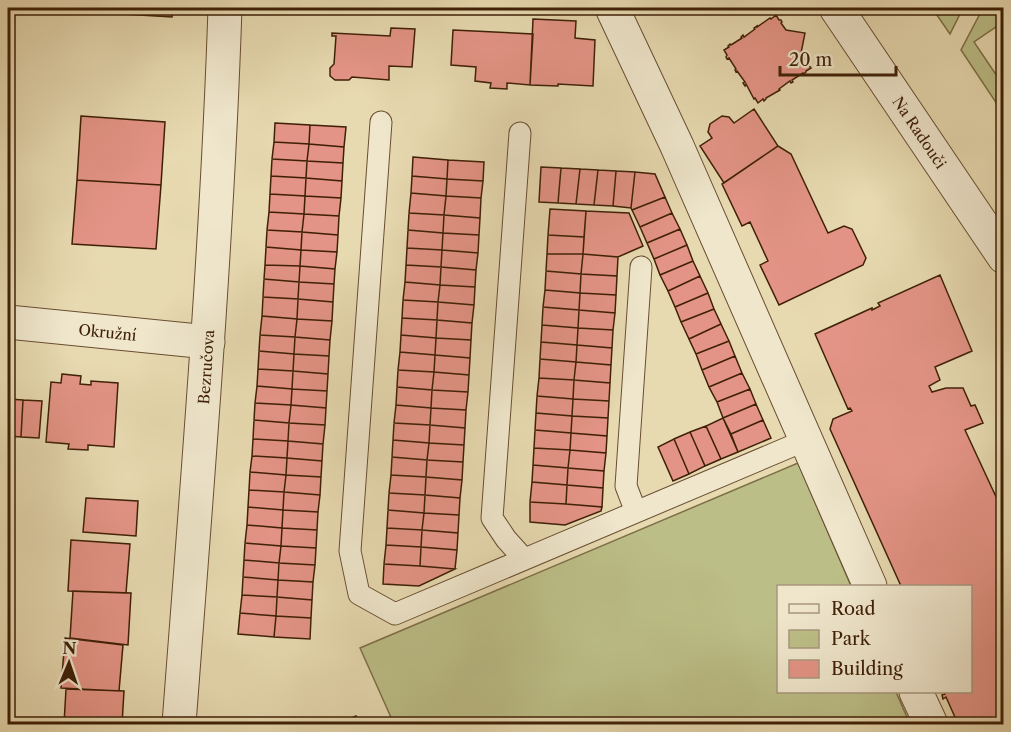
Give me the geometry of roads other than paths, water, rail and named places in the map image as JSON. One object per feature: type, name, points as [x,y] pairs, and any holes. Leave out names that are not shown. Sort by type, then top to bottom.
[{"type":"street","name":"Bezručova","points":[[179,724],[208,342],[222,109],[225,8]]},
{"type":"street","points":[[612,8],[677,146],[870,585]]},
{"type":"street","name":"Na Radouči","points":[[837,8],[1004,256]]},
{"type":"street","name":"Okružní","points":[[8,322],[208,342]]},
{"type":"street","points":[[916,693],[931,724]]},
{"type":"lane","points":[[381,122],[350,551],[359,594],[395,614],[806,440]]},
{"type":"lane","points":[[520,133],[492,518],[524,560]]},
{"type":"lane","points":[[636,512],[626,486],[641,267]]}]
